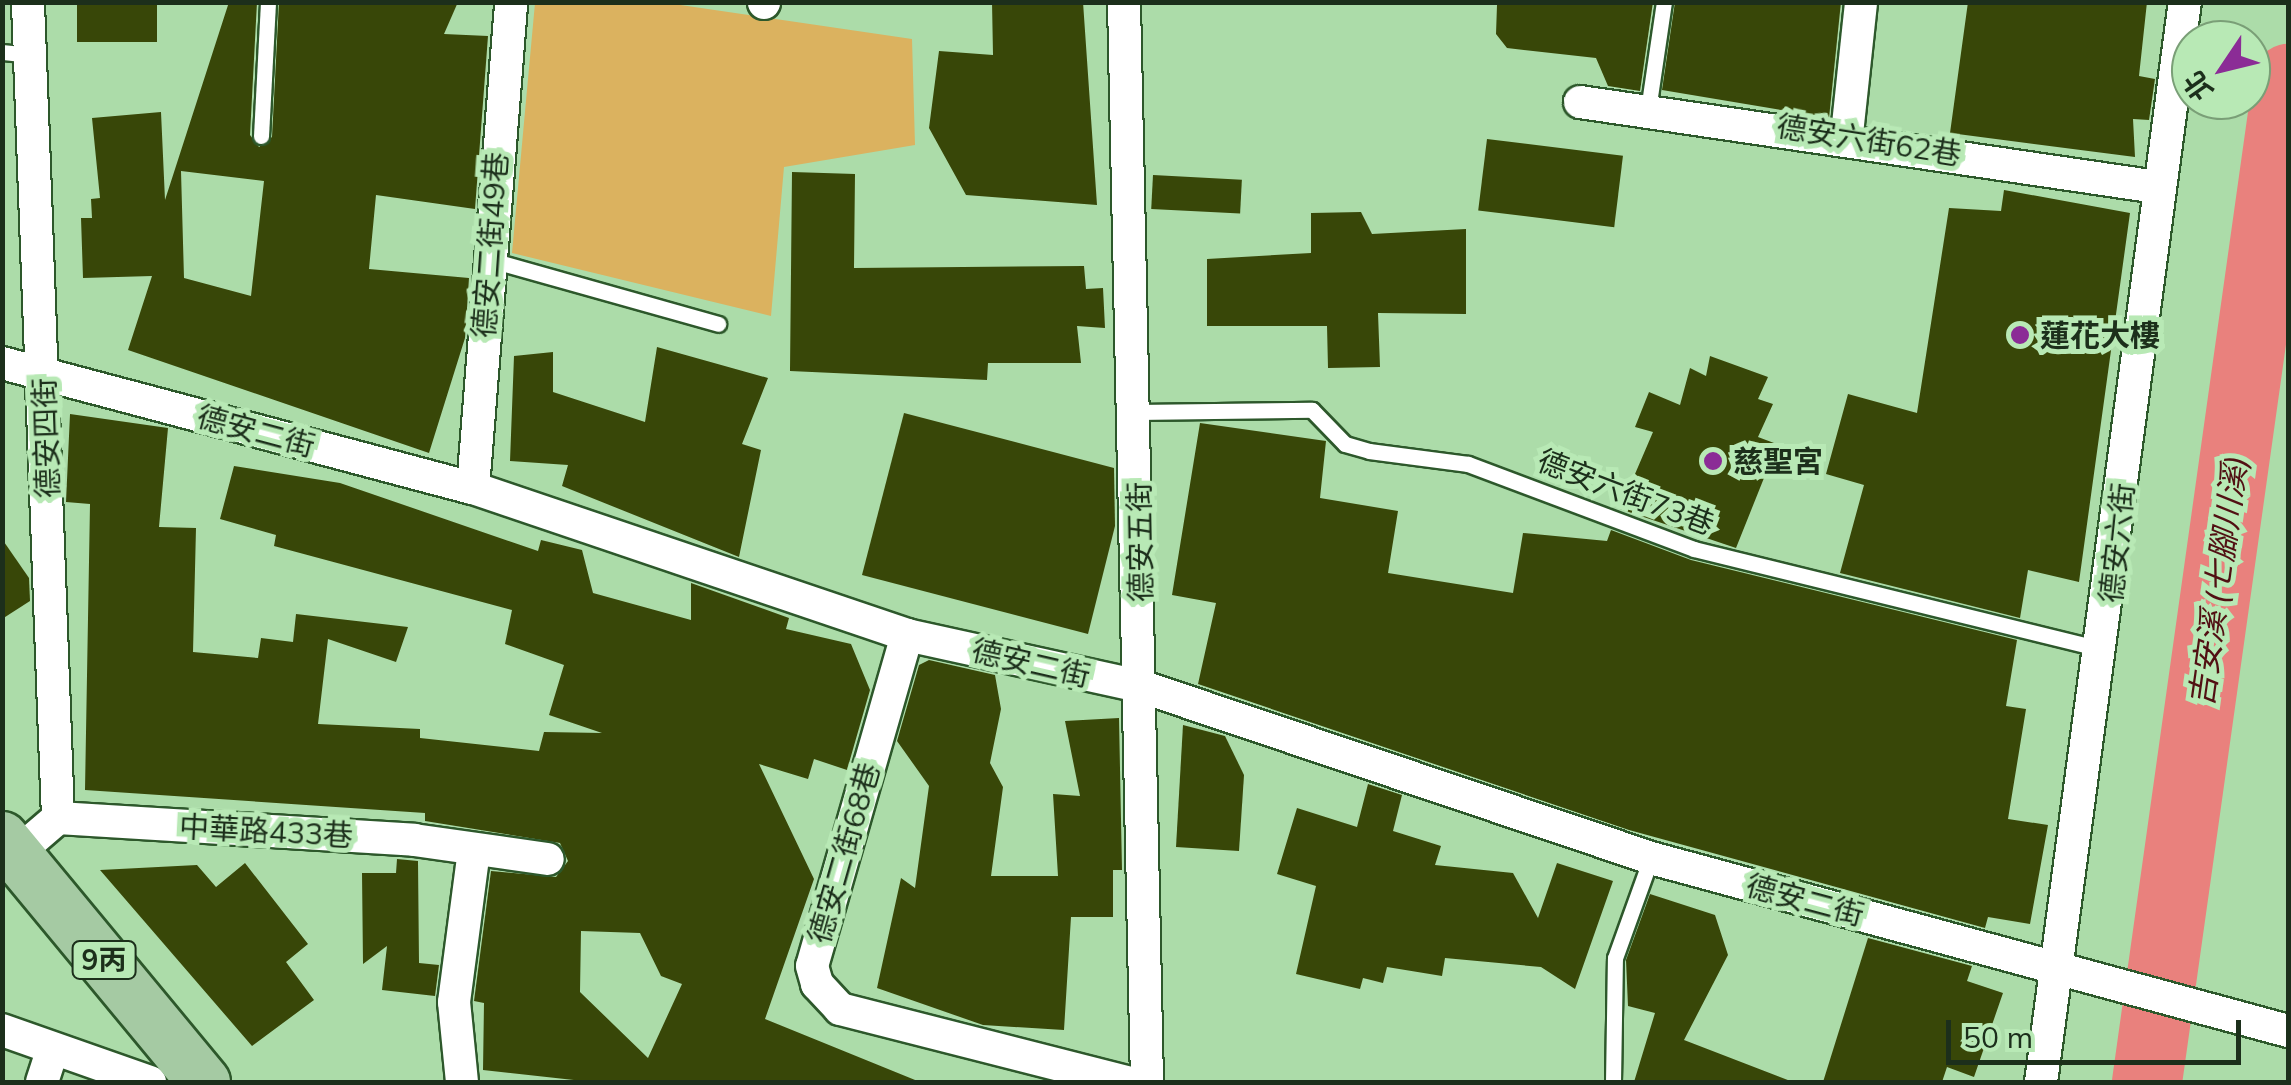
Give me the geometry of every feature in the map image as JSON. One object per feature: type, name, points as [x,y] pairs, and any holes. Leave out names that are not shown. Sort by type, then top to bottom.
[{"type":"main road","name":"9丙","points":[[10,846],[204,1082]]},
{"type":"street","name":"德安四街","points":[[28,2],[16,54],[44,375],[58,818]]},
{"type":"street","name":"德安二街49巷","points":[[473,488],[511,2]]},
{"type":"street","name":"德安五街","points":[[1124,2],[1143,688],[1147,1082]]},
{"type":"street","points":[[1847,134],[1861,2]]},
{"type":"street","name":"德安六街","points":[[2041,1082],[2105,650],[2157,187],[2186,2]]},
{"type":"street","name":"德安六街62巷","points":[[1580,102],[1847,134],[2157,187]]},
{"type":"street","name":"德安二街","points":[[2,363],[473,488],[907,635],[1143,688],[1652,858],[2288,1031]]},
{"type":"street","name":"德安二街68巷","points":[[907,635],[812,966],[817,984],[840,1009],[1127,1082]]},
{"type":"street","points":[[10,846],[58,818]]},
{"type":"street","name":"中華路433巷","points":[[58,818],[548,859]]},
{"type":"street","points":[[462,1082],[454,1002],[474,850]]},
{"type":"street","points":[[2,1030],[150,1082]]},
{"type":"street","points":[[42,1082],[53,1049]]},
{"type":"lane","points":[[260,136],[268,2]]},
{"type":"lane","points":[[1648,110],[1664,2]]},
{"type":"lane","points":[[488,259],[718,324]]},
{"type":"lane","name":"德安六街73巷","points":[[1136,412],[1312,410],[1345,444],[1468,464],[1694,550],[2105,650]]},
{"type":"lane","points":[[1613,1082],[1615,958],[1652,858]]},
{"type":"shaded area","points":[[535,3],[667,3],[912,39],[915,145],[784,167],[771,316],[512,253]]},
{"type":"building","points":[[77,2],[157,2],[157,42],[77,42]]},
{"type":"building","points":[[229,2],[257,2],[250,135],[259,147],[272,137],[279,2],[458,2],[444,34],[488,36],[475,209],[376,195],[369,269],[469,278],[465,338],[429,453],[128,350],[152,276],[83,278],[81,218],[92,218],[91,199],[100,198],[92,118],[161,112],[165,200]],"holes":[[[181,171],[264,181],[251,296],[184,278]]]},
{"type":"building","points":[[992,2],[1083,2],[1097,205],[966,195],[929,128],[939,51],[993,55]]},
{"type":"building","points":[[1653,2],[1640,91],[1608,86],[1596,58],[1507,48],[1496,34],[1497,5]]},
{"type":"building","points":[[1675,2],[1841,2],[1829,118],[1662,90]]},
{"type":"building","points":[[1968,2],[2147,2],[2139,76],[2155,79],[2149,120],[2133,119],[2135,157],[1950,133]]},
{"type":"building","points":[[1487,139],[1623,156],[1614,227],[1478,210]]},
{"type":"building","points":[[792,172],[855,174],[854,268],[1084,266],[1086,289],[1103,288],[1105,328],[1077,326],[1081,363],[988,363],[987,380],[790,371]]},
{"type":"building","points":[[1153,175],[1242,180],[1240,214],[1151,209]]},
{"type":"building","name":"蓮花大樓","points":[[2004,190],[2130,213],[2079,582],[2028,570],[2020,618],[1840,573],[1864,485],[1826,474],[1848,394],[1917,413],[1949,208],[2001,211]]},
{"type":"building","points":[[1361,212],[1372,234],[1466,229],[1466,314],[1378,313],[1380,367],[1328,368],[1327,326],[1207,326],[1207,259],[1311,253],[1311,213]]},
{"type":"building","points":[[657,347],[768,378],[742,444],[761,450],[739,557],[562,486],[568,465],[510,461],[514,356],[553,352],[553,392],[645,422]]},
{"type":"building","name":"慈聖宮","points":[[1710,356],[1768,377],[1758,399],[1773,404],[1758,437],[1790,449],[1779,478],[1766,473],[1736,548],[1620,509],[1653,432],[1635,427],[1649,392],[1680,405],[1690,368],[1706,376]]},
{"type":"building","points":[[904,413],[1114,468],[1115,526],[1088,634],[862,575]]},
{"type":"building","points":[[70,414],[168,428],[159,527],[196,528],[193,652],[258,658],[261,638],[293,642],[296,614],[408,627],[396,662],[328,639],[318,724],[420,729],[420,738],[539,751],[544,732],[602,733],[549,715],[564,665],[505,644],[512,610],[274,546],[276,535],[220,519],[234,466],[340,483],[538,551],[541,540],[582,550],[593,593],[691,620],[691,583],[789,618],[786,629],[851,644],[870,690],[847,770],[814,759],[808,779],[759,764],[814,879],[765,1019],[920,1082],[592,1082],[483,1070],[484,1003],[474,1001],[491,871],[556,877],[568,861],[560,843],[425,821],[425,813],[85,790],[90,504],[66,502]],"holes":[[[581,931],[640,933],[661,976],[682,984],[648,1058],[580,992]]]},
{"type":"building","points":[[1200,423],[1326,441],[1320,498],[1398,511],[1388,573],[1513,593],[1523,533],[1607,541],[1611,530],[1691,560],[2017,640],[2006,706],[2026,709],[2008,819],[2048,825],[2030,924],[1988,917],[1985,928],[1629,830],[1198,684],[1216,603],[1172,595]]},
{"type":"building","points":[[2,539],[29,578],[30,601],[2,619]]},
{"type":"building","points":[[929,660],[995,675],[1001,709],[990,763],[1003,787],[991,876],[1058,876],[1053,794],[1080,796],[1065,721],[1119,718],[1122,870],[1113,870],[1113,917],[1071,917],[1064,1030],[983,1025],[877,988],[901,878],[915,888],[929,786],[897,741],[919,665]]},
{"type":"building","points":[[1183,725],[1225,736],[1244,775],[1239,851],[1176,847]]},
{"type":"building","points":[[1368,784],[1402,795],[1393,831],[1441,846],[1435,865],[1513,873],[1538,918],[1557,863],[1613,881],[1575,989],[1541,967],[1445,958],[1442,976],[1387,967],[1383,983],[1363,978],[1360,989],[1296,974],[1316,886],[1277,874],[1297,808],[1357,827]]},
{"type":"building","points":[[397,859],[418,861],[419,963],[439,965],[435,996],[382,990],[387,946],[363,964],[362,873],[396,873]]},
{"type":"building","points":[[245,863],[308,944],[286,962],[314,1000],[252,1046],[100,870],[197,865],[216,887]]},
{"type":"building","points":[[1650,894],[1715,915],[1728,955],[1684,1040],[1793,1082],[1634,1082],[1655,1013],[1628,1006],[1626,960]]},
{"type":"building","points":[[1868,938],[1972,966],[1967,981],[2003,993],[1974,1077],[1947,1067],[1942,1082],[1823,1082]]},
{"type":"waterway","name":"吉安溪 (七腳川溪)","points":[[2147,1082],[2288,79]]},
{"type":"place","name":"蓮花大樓","points":[[2020,335]]},
{"type":"place","name":"慈聖宮","points":[[1713,461]]}]
